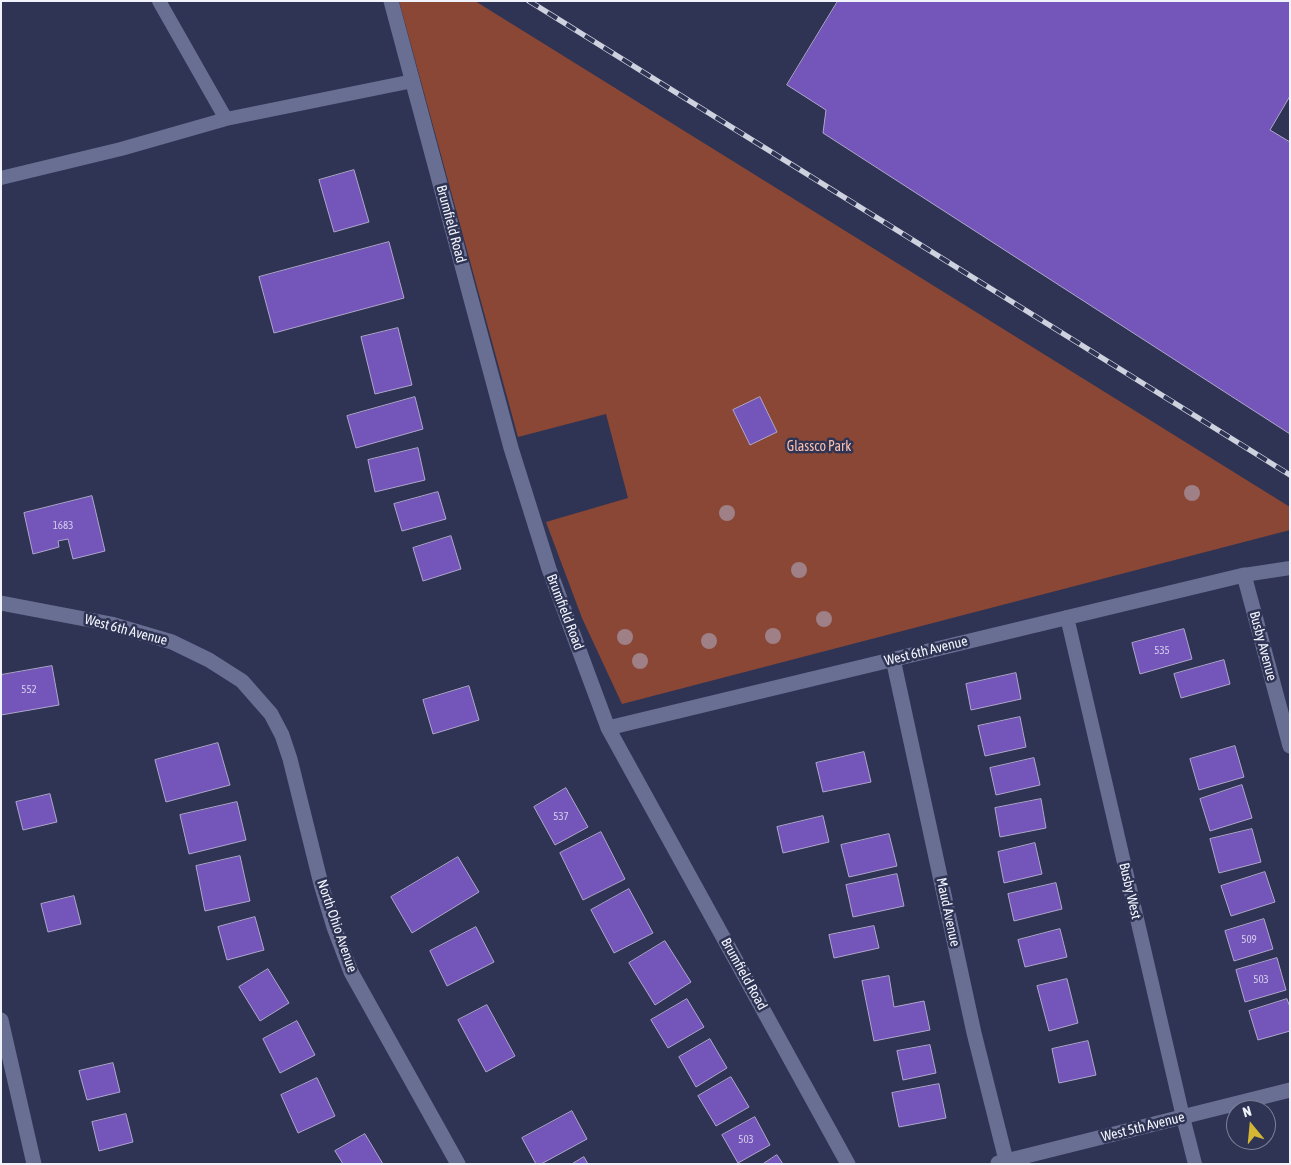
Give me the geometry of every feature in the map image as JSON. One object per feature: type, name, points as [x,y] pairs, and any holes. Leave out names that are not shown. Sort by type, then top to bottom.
[{"type":"street","name":"Brumfield Road","points":[[393,8],[514,455],[549,569],[608,728],[848,1164]]},
{"type":"street","name":"West 6th Avenue","points":[[608,728],[1244,575]]},
{"type":"street","name":"Busby Avenue","points":[[1244,575],[1290,746]]},
{"type":"street","name":"West 6th Avenue","points":[[1,602],[111,624],[172,642],[209,660],[242,681]]},
{"type":"street","name":"Maud Avenue","points":[[893,659],[1003,1163]]},
{"type":"street","name":"North Ohio Avenue","points":[[242,681],[270,714],[282,735],[295,778],[321,884],[334,927],[352,972],[458,1164]]},
{"type":"street","points":[[1,1020],[34,1164]]},
{"type":"street","name":"West 5th Avenue","points":[[1003,1163],[1290,1090]]},
{"type":"lane","points":[[159,1],[226,119]]},
{"type":"lane","points":[[1,178],[121,149],[226,119],[413,81]]},
{"type":"lane","points":[[1244,575],[1290,568]]},
{"type":"lane","name":"Busby West","points":[[1067,617],[1195,1164]]},
{"type":"green space","name":"Glassco Park","points":[[399,1],[475,1],[1290,507],[1290,530],[622,704],[582,618],[546,522],[628,498],[606,414],[518,437]]},
{"type":"building","points":[[838,1],[1290,1],[1290,96],[1270,130],[1290,142],[1290,434],[823,133],[826,110],[787,85]]},
{"type":"building","points":[[354,170],[369,222],[334,232],[319,180]]},
{"type":"building","points":[[389,242],[404,298],[274,333],[259,277]]},
{"type":"building","points":[[398,328],[412,385],[375,394],[361,337]]},
{"type":"building","points":[[415,397],[423,429],[356,448],[347,416]]},
{"type":"building","points":[[760,397],[777,432],[750,445],[733,410]]},
{"type":"building","points":[[418,448],[425,480],[375,492],[368,460]]},
{"type":"building","points":[[438,492],[446,519],[402,531],[394,504]]},
{"type":"building","points":[[92,496],[105,551],[73,559],[68,539],[58,541],[59,547],[33,554],[24,513]]},
{"type":"building","points":[[451,536],[461,569],[423,581],[413,548]]},
{"type":"building","points":[[1184,629],[1192,659],[1140,674],[1132,643]]},
{"type":"building","points":[[1224,660],[1230,684],[1181,698],[1174,674]]},
{"type":"building","points":[[52,666],[59,705],[1,715],[1,675]]},
{"type":"building","points":[[1016,673],[1021,699],[971,710],[966,684]]},
{"type":"building","points":[[469,686],[479,720],[433,734],[423,700]]},
{"type":"building","points":[[1020,717],[1026,747],[985,756],[978,726]]},
{"type":"building","points":[[218,743],[230,785],[166,802],[155,760]]},
{"type":"building","points":[[1235,746],[1244,777],[1199,790],[1190,759]]},
{"type":"building","points":[[864,752],[871,782],[823,792],[816,763]]},
{"type":"building","points":[[1034,758],[1040,785],[996,795],[990,768]]},
{"type":"building","points":[[1242,785],[1252,818],[1210,831],[1200,799]]},
{"type":"building","points":[[566,788],[588,827],[555,845],[534,807]]},
{"type":"building","points":[[50,794],[57,822],[23,830],[16,802]]},
{"type":"building","points":[[1041,799],[1046,828],[1000,837],[995,808]]},
{"type":"building","points":[[237,802],[246,840],[189,854],[180,815]]},
{"type":"building","points":[[823,816],[829,842],[783,853],[777,827]]},
{"type":"building","points":[[1252,829],[1261,862],[1219,873],[1210,839]]},
{"type":"building","points":[[601,832],[625,879],[583,900],[560,853]]},
{"type":"building","points":[[889,834],[897,866],[849,877],[841,845]]},
{"type":"building","points":[[1035,843],[1042,874],[1004,883],[998,852]]},
{"type":"building","points":[[240,856],[250,901],[205,911],[196,866]]},
{"type":"building","points":[[458,857],[479,892],[412,933],[391,897]]},
{"type":"building","points":[[1265,872],[1275,902],[1231,916],[1221,886]]},
{"type":"building","points":[[897,874],[904,906],[853,917],[846,885]]},
{"type":"building","points":[[1056,883],[1062,909],[1014,921],[1008,894]]},
{"type":"building","points":[[629,889],[653,933],[614,953],[591,910]]},
{"type":"building","points":[[74,896],[81,924],[48,932],[41,904]]},
{"type":"building","points":[[255,917],[264,950],[227,960],[218,927]]},
{"type":"building","points":[[1264,919],[1273,949],[1234,961],[1225,931]]},
{"type":"building","points":[[874,926],[879,948],[834,958],[829,935]]},
{"type":"building","points":[[476,927],[494,962],[447,986],[430,951]]},
{"type":"building","points":[[1060,929],[1067,957],[1025,967],[1018,940]]},
{"type":"building","points":[[665,941],[691,982],[655,1005],[629,963]]},
{"type":"building","points":[[1277,958],[1286,990],[1245,1002],[1236,970]]},
{"type":"building","points":[[268,969],[289,1003],[260,1021],[239,987]]},
{"type":"building","points":[[889,976],[894,1007],[924,1001],[930,1030],[874,1041],[862,981]]},
{"type":"building","points":[[1067,979],[1078,1023],[1049,1031],[1037,986]]},
{"type":"building","points":[[687,999],[704,1027],[668,1048],[651,1020]]},
{"type":"building","points":[[1287,999],[1290,1007],[1290,1031],[1258,1040],[1249,1011]]},
{"type":"building","points":[[487,1005],[515,1056],[486,1072],[458,1020]]},
{"type":"building","points":[[297,1021],[315,1055],[280,1073],[263,1039]]},
{"type":"building","points":[[710,1039],[727,1068],[696,1087],[679,1057]]},
{"type":"building","points":[[1088,1041],[1096,1075],[1059,1083],[1052,1049]]},
{"type":"building","points":[[930,1045],[936,1073],[903,1080],[897,1051]]},
{"type":"building","points":[[113,1063],[120,1092],[87,1100],[79,1071]]},
{"type":"building","points":[[731,1077],[749,1107],[716,1126],[698,1096]]},
{"type":"building","points":[[317,1078],[335,1116],[298,1133],[281,1095]]},
{"type":"building","points":[[939,1084],[946,1118],[899,1127],[892,1093]]},
{"type":"building","points":[[572,1111],[587,1139],[541,1164],[536,1164],[522,1138]]},
{"type":"building","points":[[126,1114],[133,1142],[99,1151],[92,1122]]},
{"type":"building","points":[[755,1117],[770,1145],[738,1163],[722,1135]]},
{"type":"building","points":[[365,1134],[383,1164],[343,1164],[335,1151]]},
{"type":"building","points":[[777,1155],[783,1164],[763,1164]]},
{"type":"building","points":[[584,1157],[588,1164],[572,1164]]},
{"type":"railway","points":[[529,1],[1290,475]]}]
